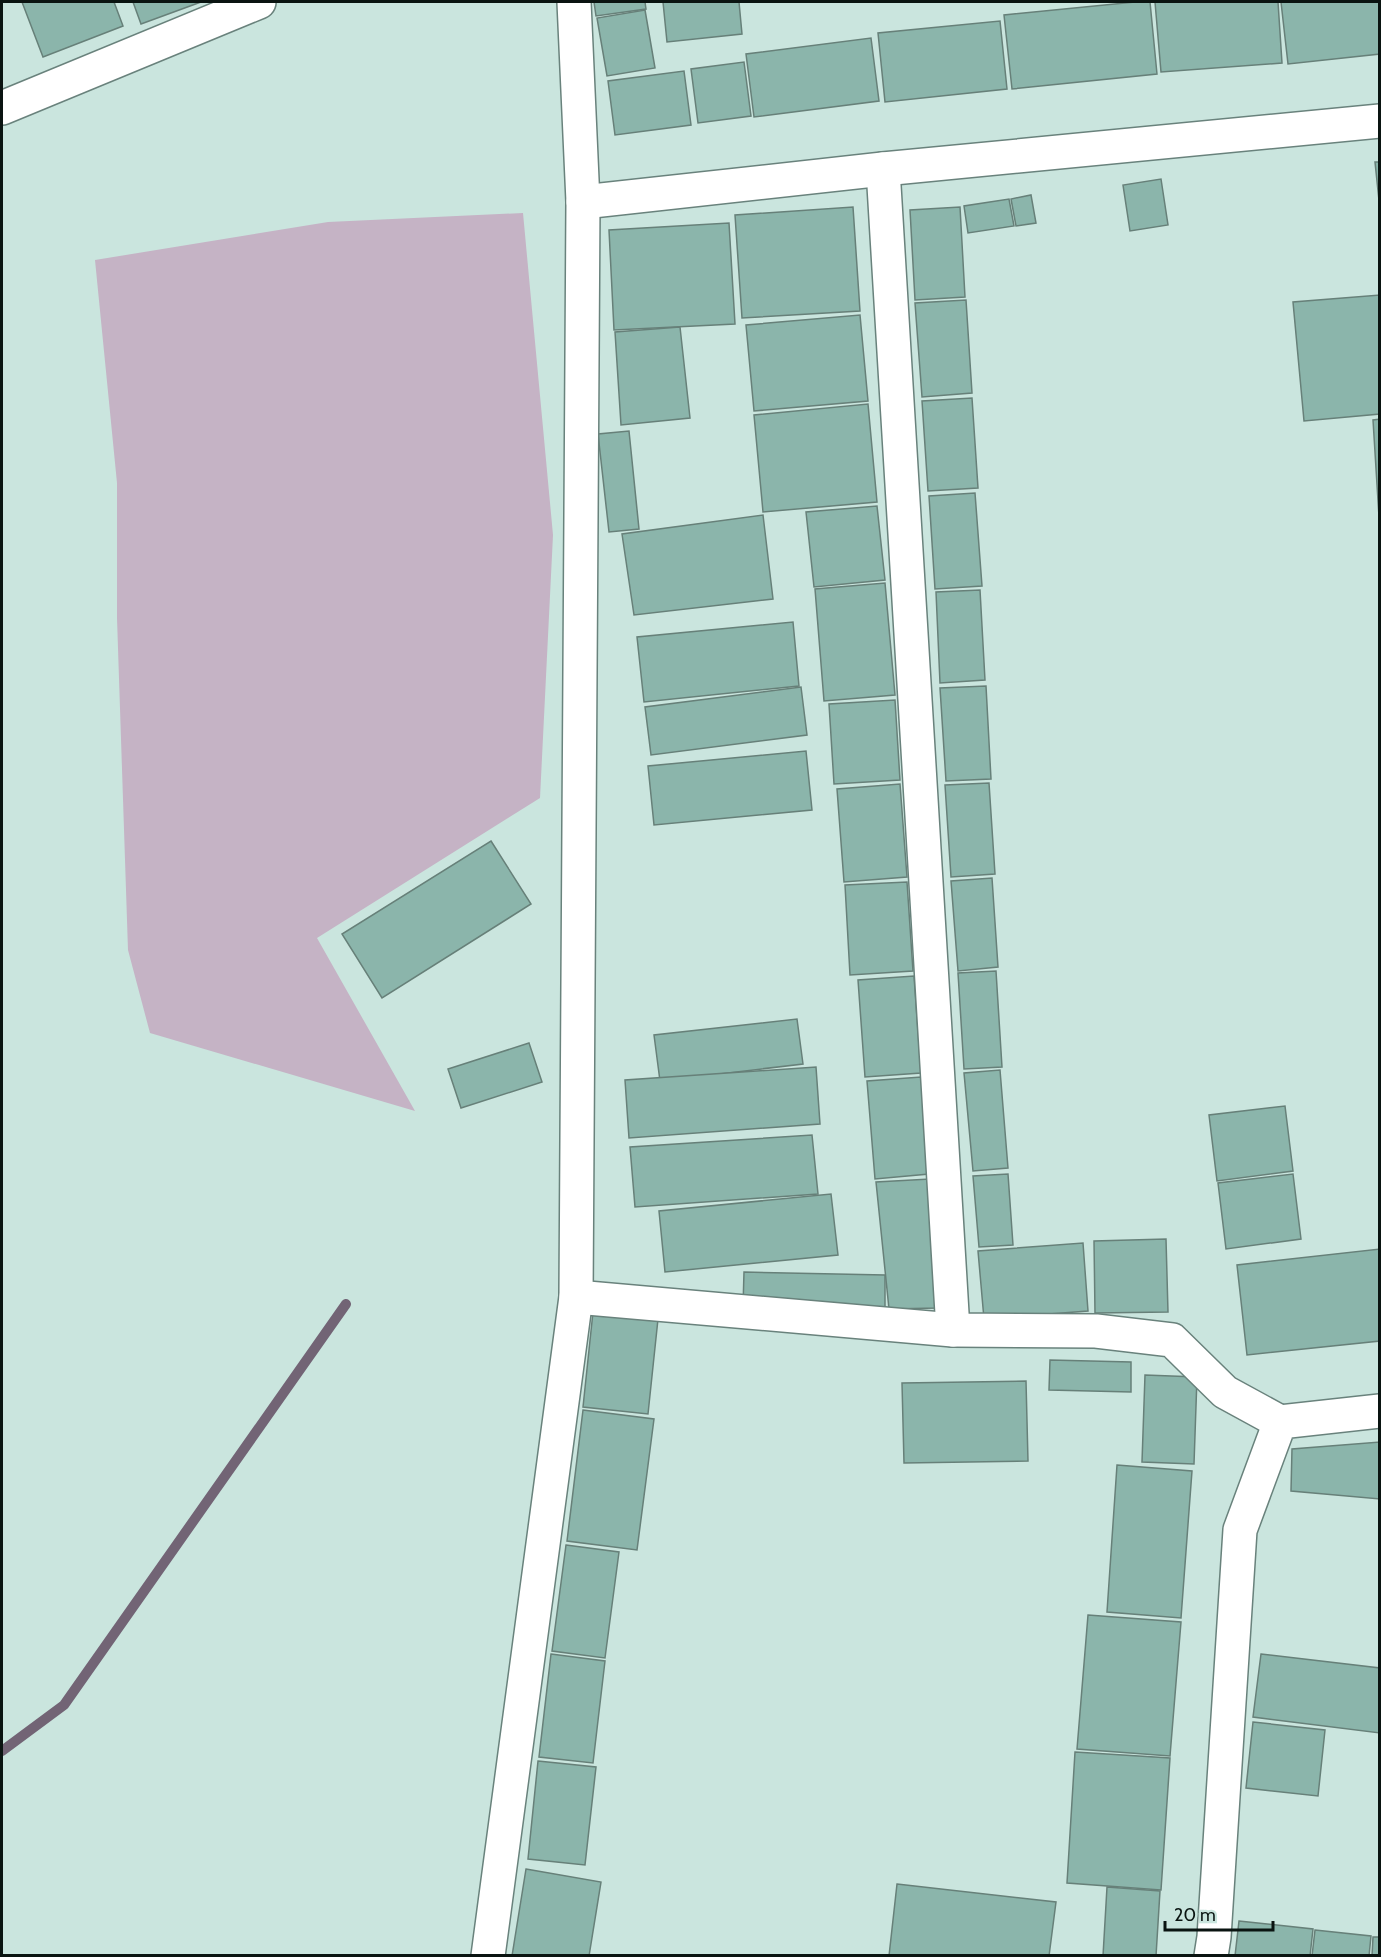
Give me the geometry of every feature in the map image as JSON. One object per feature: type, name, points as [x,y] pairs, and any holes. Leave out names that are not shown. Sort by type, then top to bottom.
[{"type":"street","points":[[2,108],[259,2]]},
{"type":"street","points":[[488,1956],[576,1297],[583,202],[574,2]]},
{"type":"street","points":[[583,202],[883,169],[1380,121]]},
{"type":"street","points":[[883,169],[953,1330]]},
{"type":"street","points":[[576,1297],[953,1330],[1096,1331],[1172,1340],[1224,1392],[1280,1422],[1380,1411]]},
{"type":"street","points":[[1211,1956],[1240,1530],[1280,1422]]},
{"type":"shaded area","points":[[523,213],[553,535],[540,798],[317,938],[415,1111],[150,1033],[128,950],[117,618],[117,483],[95,260],[328,222]]},
{"type":"building","points":[[22,2],[114,2],[123,26],[43,57]]},
{"type":"building","points":[[133,2],[201,2],[141,24]]},
{"type":"building","points":[[594,2],[645,2],[646,9],[596,16]]},
{"type":"building","points":[[663,2],[739,2],[742,34],[667,42]]},
{"type":"building","points":[[1150,2],[1157,74],[1012,89],[1004,15]]},
{"type":"building","points":[[1155,2],[1278,2],[1282,63],[1161,72]]},
{"type":"building","points":[[1281,2],[1380,2],[1380,54],[1288,64]]},
{"type":"building","points":[[645,10],[655,68],[607,76],[597,18]]},
{"type":"building","points":[[1000,21],[1007,89],[885,102],[878,33]]},
{"type":"building","points":[[871,38],[879,101],[754,117],[746,54]]},
{"type":"building","points":[[744,62],[751,116],[698,123],[691,69]]},
{"type":"building","points":[[684,71],[691,125],[615,135],[608,81]]},
{"type":"building","points":[[1375,162],[1380,162],[1380,210]]},
{"type":"building","points":[[1161,179],[1168,225],[1130,231],[1123,185]]},
{"type":"building","points":[[1031,195],[1036,223],[1016,226],[1011,199]]},
{"type":"building","points":[[1009,199],[1014,226],[968,233],[964,206]]},
{"type":"building","points":[[853,207],[860,311],[742,318],[735,215]]},
{"type":"building","points":[[960,207],[965,297],[915,300],[910,210]]},
{"type":"building","points":[[729,223],[735,324],[614,330],[609,230]]},
{"type":"building","points":[[1380,295],[1380,414],[1304,421],[1293,302]]},
{"type":"building","points":[[966,300],[972,393],[922,397],[915,303]]},
{"type":"building","points":[[860,315],[868,401],[754,411],[746,325]]},
{"type":"building","points":[[680,327],[690,418],[621,425],[615,332]]},
{"type":"building","points":[[972,398],[978,488],[928,491],[922,401]]},
{"type":"building","points":[[868,404],[877,502],[763,512],[754,415]]},
{"type":"building","points":[[1380,419],[1380,533],[1373,420]]},
{"type":"building","points":[[629,431],[639,529],[609,532],[598,434]]},
{"type":"building","points":[[975,493],[982,586],[935,589],[929,496]]},
{"type":"building","points":[[877,506],[885,580],[814,587],[806,512]]},
{"type":"building","points":[[763,515],[773,599],[634,615],[622,534]]},
{"type":"building","points":[[885,583],[895,695],[824,701],[815,589]]},
{"type":"building","points":[[980,590],[985,680],[940,683],[936,592]]},
{"type":"building","points":[[793,622],[799,686],[644,702],[637,637]]},
{"type":"building","points":[[986,686],[991,779],[946,781],[940,688]]},
{"type":"building","points":[[801,687],[807,735],[651,755],[645,707]]},
{"type":"building","points":[[895,700],[900,780],[834,784],[829,704]]},
{"type":"building","points":[[806,751],[812,810],[654,825],[648,766]]},
{"type":"building","points":[[989,783],[995,874],[951,877],[945,785]]},
{"type":"building","points":[[900,784],[907,877],[844,882],[837,789]]},
{"type":"building","points":[[491,841],[531,904],[382,998],[342,934]]},
{"type":"building","points":[[992,878],[998,967],[958,971],[951,881]]},
{"type":"building","points":[[907,882],[913,971],[850,975],[845,885]]},
{"type":"building","points":[[996,971],[1002,1067],[964,1069],[958,973]]},
{"type":"building","points":[[914,976],[921,1073],[865,1077],[858,980]]},
{"type":"building","points":[[797,1019],[803,1064],[660,1081],[654,1035]]},
{"type":"building","points":[[529,1043],[542,1082],[461,1108],[448,1069]]},
{"type":"building","points":[[816,1067],[820,1124],[629,1138],[625,1080]]},
{"type":"building","points":[[1000,1070],[1008,1168],[973,1171],[964,1073]]},
{"type":"building","points":[[921,1077],[929,1174],[875,1179],[867,1081]]},
{"type":"building","points":[[1285,1106],[1293,1171],[1217,1181],[1209,1115]]},
{"type":"building","points":[[812,1135],[818,1194],[635,1207],[630,1147]]},
{"type":"building","points":[[1008,1174],[1013,1245],[979,1247],[973,1176]]},
{"type":"building","points":[[1293,1174],[1301,1239],[1226,1249],[1218,1183]]},
{"type":"building","points":[[930,1179],[938,1308],[889,1309],[876,1182]]},
{"type":"building","points":[[831,1194],[838,1255],[665,1272],[659,1211]]},
{"type":"building","points":[[1166,1239],[1168,1312],[1095,1313],[1094,1241]]},
{"type":"building","points":[[1083,1243],[1088,1311],[984,1319],[978,1251]]},
{"type":"building","points":[[1380,1249],[1380,1341],[1247,1355],[1237,1265]]},
{"type":"building","points":[[744,1272],[885,1275],[885,1310],[743,1307]]},
{"type":"building","points":[[593,1312],[658,1319],[648,1414],[583,1407]]},
{"type":"building","points":[[1050,1360],[1131,1362],[1131,1392],[1049,1390]]},
{"type":"building","points":[[1145,1375],[1197,1377],[1194,1464],[1142,1462]]},
{"type":"building","points":[[1026,1381],[1028,1461],[904,1463],[902,1383]]},
{"type":"building","points":[[583,1410],[654,1419],[637,1550],[567,1541]]},
{"type":"building","points":[[1380,1442],[1380,1499],[1291,1491],[1292,1449]]},
{"type":"building","points":[[1117,1465],[1192,1471],[1181,1618],[1107,1612]]},
{"type":"building","points":[[566,1545],[619,1552],[605,1658],[552,1651]]},
{"type":"building","points":[[1088,1615],[1181,1622],[1170,1756],[1077,1749]]},
{"type":"building","points":[[551,1654],[605,1661],[593,1763],[539,1757]]},
{"type":"building","points":[[1261,1654],[1380,1668],[1380,1733],[1253,1717]]},
{"type":"building","points":[[1253,1722],[1325,1730],[1318,1796],[1246,1788]]},
{"type":"building","points":[[1075,1752],[1170,1758],[1161,1890],[1067,1883]]},
{"type":"building","points":[[538,1761],[596,1767],[585,1865],[528,1859]]},
{"type":"building","points":[[526,1869],[601,1882],[589,1956],[512,1956]]},
{"type":"building","points":[[897,1884],[1056,1902],[1049,1956],[889,1956]]},
{"type":"building","points":[[1107,1887],[1160,1891],[1156,1956],[1103,1956]]},
{"type":"building","points":[[1239,1921],[1313,1929],[1310,1956],[1235,1956]]},
{"type":"building","points":[[1315,1930],[1371,1936],[1369,1956],[1312,1956]]},
{"type":"building","points":[[1373,1937],[1380,1937],[1380,1956],[1372,1956]]},
{"type":"waterway","points":[[2,1751],[64,1705],[346,1304]]}]
